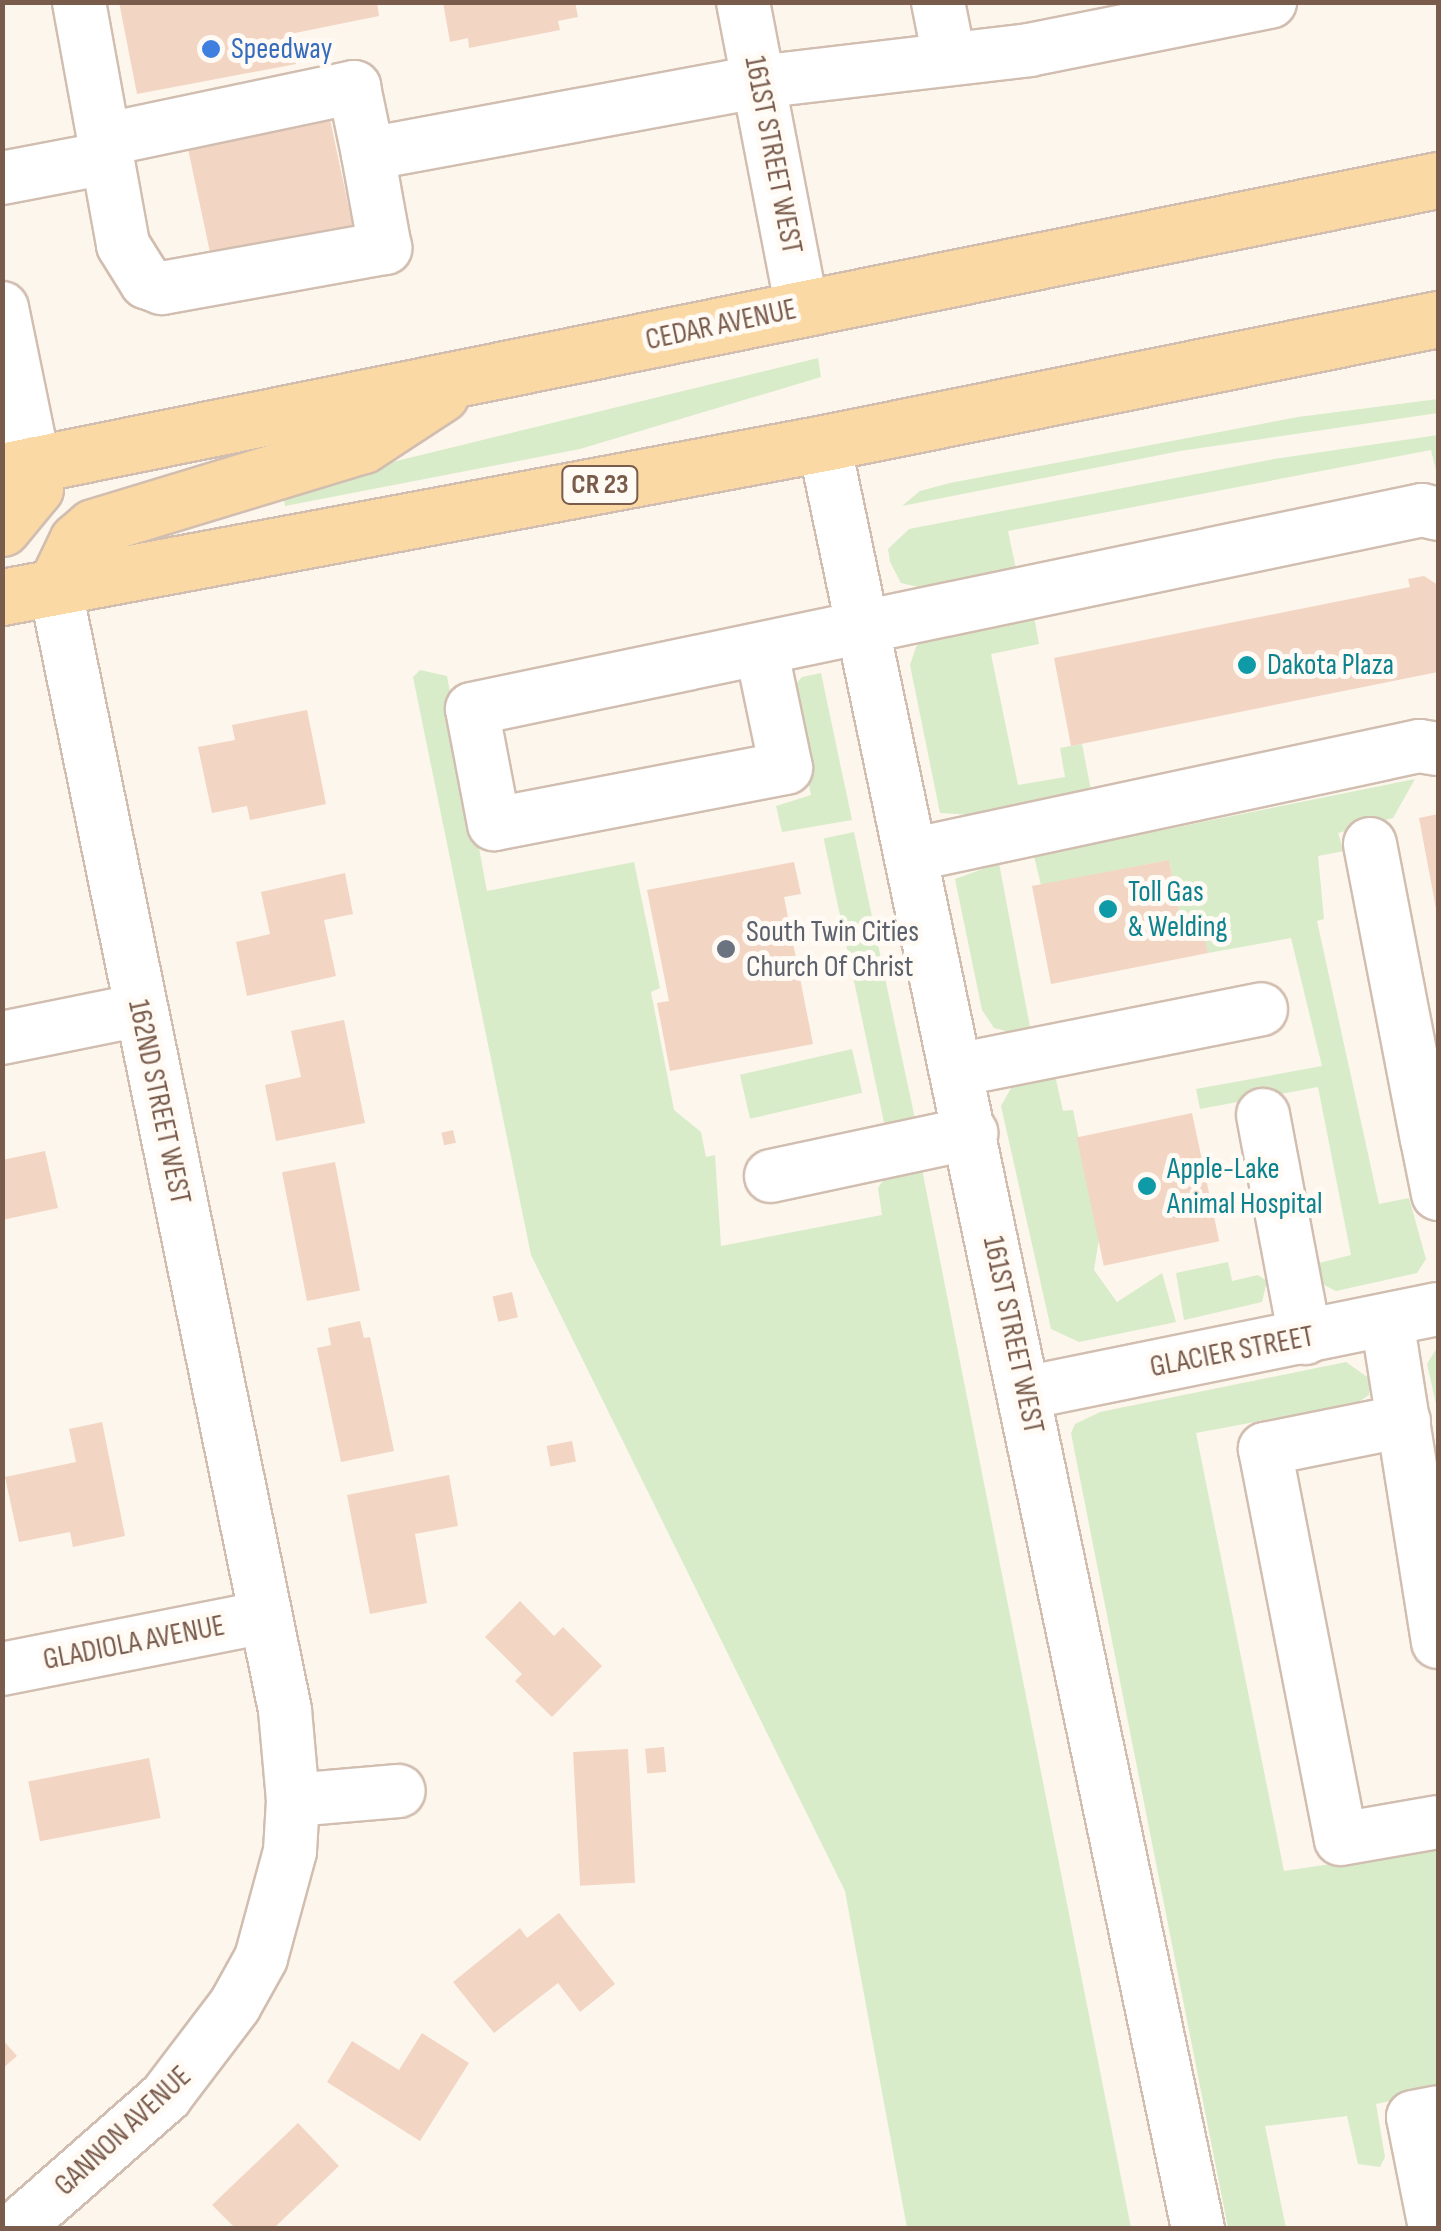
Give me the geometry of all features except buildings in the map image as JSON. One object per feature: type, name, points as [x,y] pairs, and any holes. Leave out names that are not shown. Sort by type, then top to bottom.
[{"type":"main road","name":"CEDAR AVENUE","points":[[18,468],[1438,180]]},
{"type":"main road","name":"CR 23","points":[[2,596],[824,443],[1438,319]]},
{"type":"main road","points":[[56,587],[77,541],[93,527],[363,445],[464,379]]},
{"type":"main road","points":[[2,528],[35,488],[18,468]]},
{"type":"street","points":[[2,178],[105,149],[354,87],[385,248],[162,288],[146,282],[123,245],[105,149],[79,2]]},
{"type":"street","name":"161ST STREET WEST","points":[[743,2],[802,308]]},
{"type":"street","points":[[938,2],[949,57]]},
{"type":"street","points":[[368,154],[758,82],[1030,50],[1270,2]]},
{"type":"street","points":[[2,308],[18,468]]},
{"type":"street","name":"161ST STREET WEST","points":[[824,443],[1198,2228]]},
{"type":"street","points":[[762,652],[786,768],[494,824],[472,709],[762,652],[863,625],[1422,510],[1438,514]]},
{"type":"street","name":"162ND STREET WEST","points":[[56,587],[265,1617]]},
{"type":"street","points":[[912,855],[1419,746],[1438,749]]},
{"type":"street","points":[[1370,844],[1433,1138],[1438,1194]]},
{"type":"street","points":[[2,1038],[140,1010]]},
{"type":"street","points":[[957,1070],[1261,1010]]},
{"type":"street","points":[[1263,1115],[1306,1338]]},
{"type":"street","points":[[772,1176],[970,1133]]},
{"type":"street","name":"GLACIER STREET","points":[[1025,1393],[1438,1309]]},
{"type":"street","points":[[1387,1320],[1418,1445],[1438,1642]]},
{"type":"street","points":[[1418,1445],[1265,1449],[1341,1838],[1438,1822]]},
{"type":"street","name":"GLADIOLA AVENUE","points":[[2,1669],[265,1617]]},
{"type":"street","name":"GANNON AVENUE","points":[[16,2228],[166,2096],[236,2005],[261,1958],[290,1851],[293,1800],[285,1710],[265,1617]]},
{"type":"street","points":[[293,1800],[398,1792]]},
{"type":"street","points":[[1435,2228],[1413,2117],[1438,2112]]},
{"type":"green space","points":[[818,358],[821,377],[580,449],[285,506],[282,489]]},
{"type":"green space","points":[[1438,399],[1438,413],[1180,451],[902,506],[920,491],[950,483],[1298,417]]},
{"type":"green space","points":[[1438,435],[1438,479],[1431,450],[1008,531],[1016,569],[923,588],[901,583],[890,562],[888,549],[909,529],[1274,459]]},
{"type":"green space","points":[[1033,611],[1039,644],[991,654],[1018,785],[1065,777],[1060,748],[1082,744],[1091,790],[974,815],[940,813],[910,665],[916,647],[925,636]]},
{"type":"green space","points":[[420,670],[447,676],[487,891],[634,862],[660,988],[651,992],[674,1110],[701,1132],[706,1157],[715,1155],[721,1246],[882,1215],[878,1188],[888,1173],[921,1164],[1131,2228],[907,2228],[845,1891],[531,1255],[413,677]]},
{"type":"green space","points":[[821,673],[852,820],[782,832],[776,806],[811,795],[790,691],[802,677]]},
{"type":"green space","points":[[1415,779],[1393,818],[1338,833],[1344,851],[1318,856],[1324,919],[1317,921],[1379,1204],[1409,1198],[1426,1259],[1417,1273],[1336,1291],[1322,1284],[1319,1263],[1351,1255],[1318,1087],[1200,1109],[1196,1089],[1322,1066],[1291,938],[1208,953],[1203,932],[1184,935],[1169,860],[1041,885],[1034,856]]},
{"type":"green space","points":[[854,832],[915,1121],[885,1127],[824,838]]},
{"type":"green space","points":[[999,863],[1030,1027],[1010,1032],[994,1028],[982,1010],[955,879]]},
{"type":"green space","points":[[852,1049],[862,1093],[750,1119],[740,1075]]},
{"type":"green space","points":[[1055,1075],[1063,1111],[1073,1110],[1099,1239],[1094,1270],[1117,1302],[1162,1273],[1176,1322],[1079,1342],[1051,1329],[1001,1106],[1015,1081]]},
{"type":"green space","points":[[1228,1262],[1232,1281],[1258,1275],[1267,1281],[1262,1302],[1184,1320],[1176,1273]]},
{"type":"green space","points":[[1438,1346],[1438,1413],[1427,1364]]},
{"type":"green space","points":[[1346,1362],[1370,1379],[1369,1395],[1357,1403],[1196,1433],[1284,1871],[1438,1848],[1438,2091],[1376,2104],[1385,2157],[1380,2167],[1358,2164],[1347,2116],[1265,2126],[1286,2228],[1228,2228],[1071,1433],[1075,1424],[1100,1412]]},
{"type":"place","name":"Speedway","points":[[211,49]]},
{"type":"place","name":"Dakota Plaza","points":[[1247,665]]},
{"type":"place","name":"Toll Gas & Welding","points":[[1108,909]]},
{"type":"place","name":"South Twin Cities Church Of Christ","points":[[726,949]]},
{"type":"place","name":"Apple-Lake Animal Hospital","points":[[1147,1186]]}]
